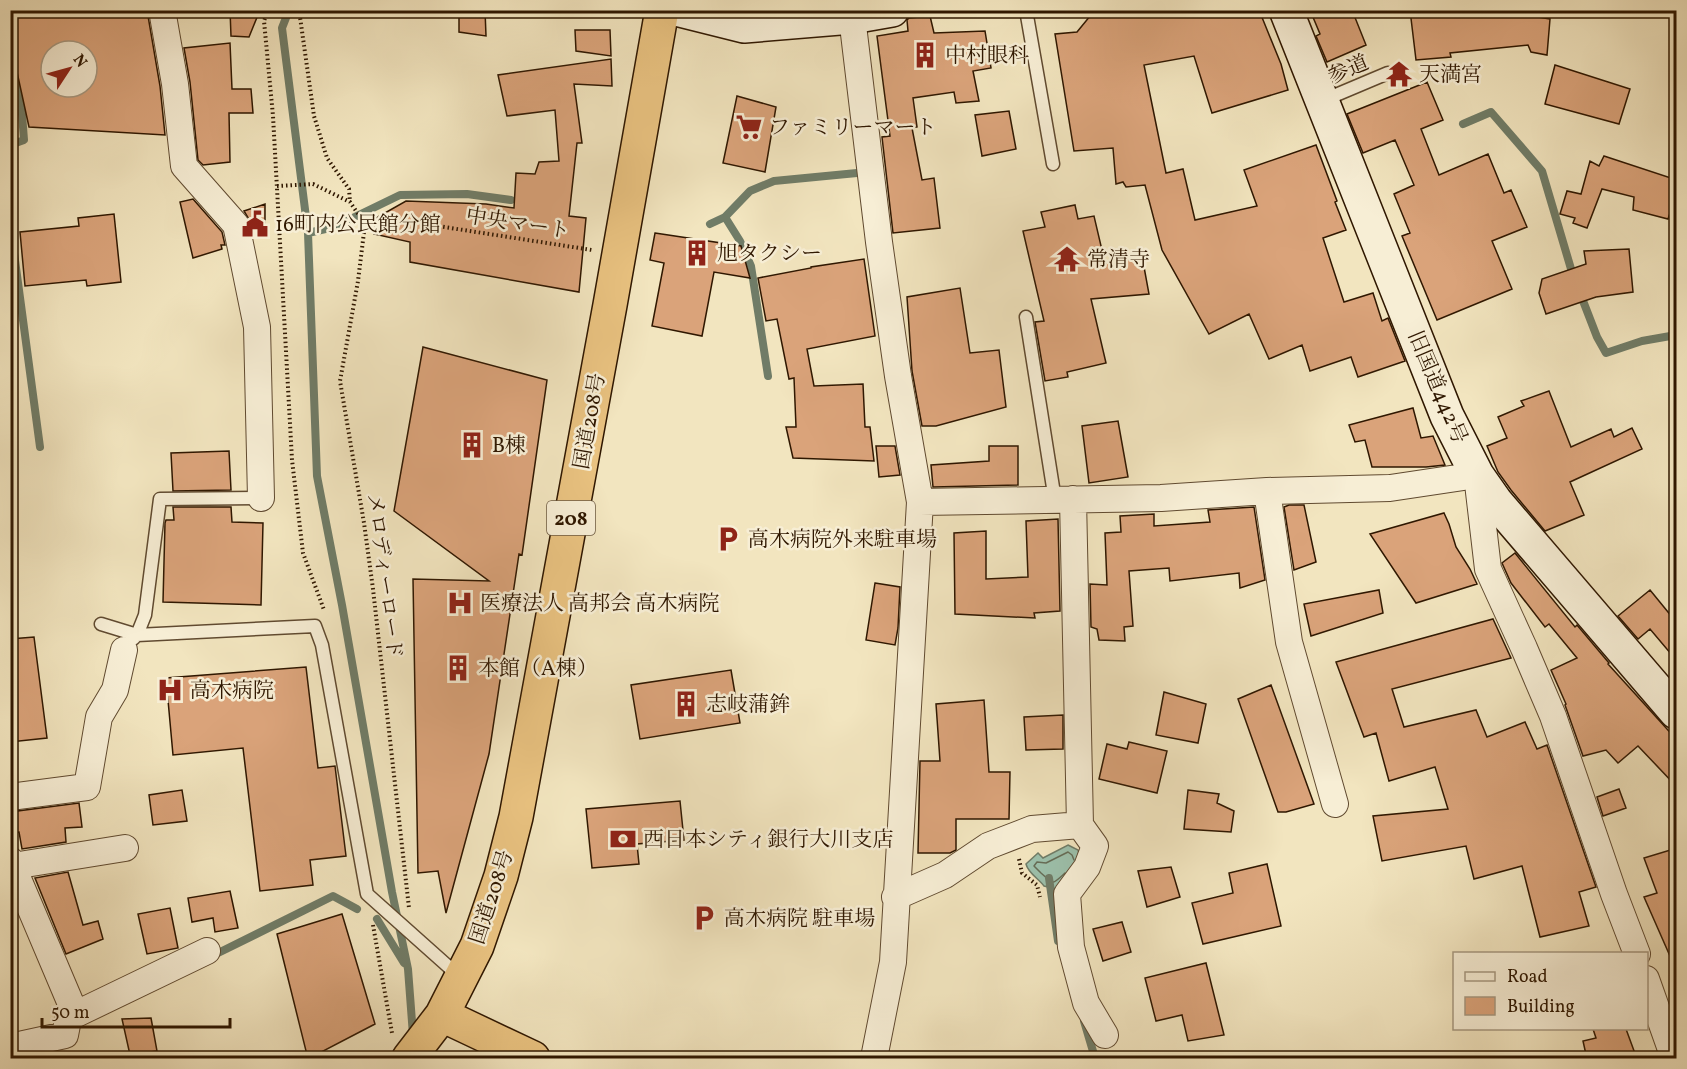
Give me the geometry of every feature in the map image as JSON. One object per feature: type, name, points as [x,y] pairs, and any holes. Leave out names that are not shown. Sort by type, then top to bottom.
[{"type":"highway","name":"国道208号","points":[[401,1046],[438,1021],[477,945],[501,876],[516,817],[662,10]]},
{"type":"highway","points":[[438,1021],[534,1059]]},
{"type":"street","points":[[162,10],[176,84],[184,166],[236,225],[257,327],[261,498]]},
{"type":"street","points":[[680,10],[744,26],[892,10]]},
{"type":"street","name":"旧国道442号","points":[[1286,10],[1447,416],[1477,475],[1496,502],[1677,712]]},
{"type":"street","points":[[852,16],[880,254],[920,502],[893,962],[874,1059]]},
{"type":"street","points":[[920,502],[1161,498],[1267,491],[1390,488],[1477,475],[1488,569],[1553,717],[1636,952]]},
{"type":"street","points":[[1267,491],[1289,642],[1335,804]]},
{"type":"street","points":[[1064,500],[1080,825],[1095,846],[1087,867],[1066,894],[1071,947],[1086,1004],[1105,1035]]},
{"type":"street","points":[[10,797],[87,787],[99,717],[115,690],[130,642]]},
{"type":"street","points":[[896,897],[945,875],[988,846],[1032,829],[1080,825]]},
{"type":"street","points":[[10,1047],[65,1035],[70,1004],[12,863],[125,848]]},
{"type":"street","points":[[68,1018],[207,951]]},
{"type":"street","points":[[1648,982],[1674,1059]]},
{"type":"lane","points":[[1026,10],[1053,164]]},
{"type":"lane","name":"参道","points":[[1323,100],[1388,73]]},
{"type":"lane","points":[[1026,317],[1064,500]]},
{"type":"lane","points":[[130,642],[145,615],[160,499],[261,498]]},
{"type":"lane","points":[[101,624],[130,642],[315,626],[322,645],[367,894],[460,978]]},
{"type":"path","points":[[268,10],[264,21],[277,186],[293,470],[303,553],[321,599]]},
{"type":"path","points":[[303,10],[300,17],[314,116],[327,158],[349,189],[350,202]]},
{"type":"path","points":[[277,186],[313,184],[350,202]]},
{"type":"path","name":"メロディーロード","points":[[350,202],[365,224],[358,281],[340,381],[373,588],[412,934]]},
{"type":"path","name":"中央マート","points":[[412,222],[619,254]]},
{"type":"path","points":[[367,894],[401,1046]]},
{"type":"water","points":[[1068,845],[1078,850],[1082,864],[1057,889],[1044,886],[1031,873],[1026,864],[1038,853],[1043,858]]},
{"type":"building","points":[[10,10],[147,10],[160,86],[165,135],[29,127],[10,40]]},
{"type":"building","points":[[230,10],[260,10],[249,37],[231,36]]},
{"type":"building","points":[[459,10],[485,10],[486,36],[459,32]]},
{"type":"building","points":[[1095,10],[1259,10],[1281,64],[1288,90],[1212,113],[1194,56],[1144,65],[1166,173],[1183,169],[1195,220],[1257,206],[1244,170],[1316,145],[1346,230],[1323,238],[1344,302],[1373,293],[1382,321],[1388,318],[1405,361],[1358,377],[1351,357],[1310,371],[1302,345],[1269,359],[1249,314],[1209,334],[1162,250],[1145,185],[1126,187],[1123,182],[1116,184],[1113,148],[1074,151],[1055,34],[1077,32]]},
{"type":"building","points":[[1310,10],[1352,10],[1366,45],[1327,62],[1316,36],[1320,34]]},
{"type":"building","points":[[1410,10],[1494,10],[1550,19],[1547,55],[1531,52],[1528,45],[1450,53],[1451,57],[1416,60]]},
{"type":"building","points":[[930,16],[934,33],[985,31],[991,68],[973,71],[979,101],[956,103],[954,92],[913,98],[917,127],[912,128],[922,180],[934,178],[940,228],[893,233],[882,137],[890,136],[877,36],[908,31],[907,20],[909,18]]},
{"type":"building","points":[[575,30],[610,30],[611,56],[576,51]]},
{"type":"building","points":[[230,43],[232,89],[251,89],[253,113],[229,113],[230,162],[203,165],[198,160],[184,48]]},
{"type":"building","points":[[611,59],[612,86],[574,84],[582,143],[577,143],[569,216],[586,218],[579,292],[410,262],[410,242],[374,234],[376,218],[406,201],[486,204],[514,208],[516,173],[535,174],[539,162],[559,161],[555,110],[507,116],[498,75]]},
{"type":"building","points":[[1555,65],[1630,89],[1619,124],[1545,104]]},
{"type":"building","points":[[1427,82],[1443,120],[1421,129],[1439,175],[1488,154],[1504,193],[1511,190],[1527,227],[1492,241],[1512,289],[1437,320],[1402,236],[1410,233],[1394,194],[1414,185],[1395,140],[1363,153],[1347,114]]},
{"type":"building","points":[[737,96],[776,107],[765,172],[723,163]]},
{"type":"building","points":[[1009,111],[1016,149],[982,156],[975,115]]},
{"type":"building","points":[[1604,156],[1677,180],[1677,192],[1668,219],[1633,210],[1634,197],[1602,189],[1587,228],[1573,223],[1575,218],[1560,214],[1567,191],[1581,194],[1590,161],[1599,166]]},
{"type":"building","points":[[193,199],[222,232],[225,245],[221,245],[222,249],[193,258],[180,202]]},
{"type":"building","name":"16町内公民館分館","points":[[265,204],[265,235],[254,238],[250,221],[244,211]]},
{"type":"building","points":[[1075,205],[1078,219],[1094,216],[1105,263],[1142,256],[1149,294],[1091,299],[1106,363],[1067,372],[1068,377],[1045,381],[1035,322],[1044,321],[1023,231],[1045,227],[1041,212]]},
{"type":"building","points":[[114,214],[121,282],[87,286],[86,280],[25,286],[20,232],[79,226],[78,218]]},
{"type":"building","points":[[655,233],[741,246],[750,278],[714,272],[702,336],[652,326],[664,263],[650,260]]},
{"type":"building","points":[[1629,249],[1633,292],[1596,297],[1546,314],[1539,293],[1542,279],[1586,264],[1584,251]]},
{"type":"building","points":[[864,259],[875,336],[807,349],[814,386],[863,384],[865,427],[870,427],[874,461],[793,458],[786,427],[796,427],[794,378],[789,379],[777,319],[766,321],[758,278]]},
{"type":"building","points":[[960,288],[970,353],[999,350],[1006,407],[936,426],[922,426],[912,371],[907,297]]},
{"type":"building","points":[[423,347],[547,380],[522,555],[519,554],[489,754],[446,913],[438,871],[418,873],[413,579],[489,581],[394,511]]},
{"type":"building","points":[[1549,391],[1571,447],[1611,429],[1614,437],[1632,428],[1642,449],[1570,482],[1584,515],[1545,531],[1498,472],[1487,446],[1507,438],[1498,417],[1524,406],[1521,401]]},
{"type":"building","points":[[1413,408],[1421,438],[1433,436],[1445,465],[1372,467],[1365,440],[1355,442],[1349,425]]},
{"type":"building","points":[[1118,421],[1128,477],[1089,483],[1082,426]]},
{"type":"building","points":[[876,446],[895,446],[900,475],[879,477]]},
{"type":"building","points":[[989,446],[1018,446],[1018,485],[933,487],[931,465],[989,461]]},
{"type":"building","points":[[229,451],[231,490],[173,491],[171,453]]},
{"type":"building","points":[[1304,505],[1316,562],[1294,570],[1284,507]]},
{"type":"building","points":[[173,507],[231,507],[232,522],[263,523],[261,605],[163,602],[165,523],[166,520],[174,520]]},
{"type":"building","points":[[1254,507],[1265,580],[1240,588],[1239,573],[1170,581],[1169,568],[1129,571],[1133,626],[1124,627],[1125,641],[1099,640],[1097,629],[1091,627],[1090,584],[1107,585],[1105,533],[1121,532],[1120,516],[1154,514],[1154,526],[1210,522],[1208,510]]},
{"type":"building","points":[[1444,513],[1456,547],[1477,584],[1416,603],[1370,534]]},
{"type":"building","points":[[1058,519],[1060,611],[1034,613],[1035,618],[955,614],[954,533],[986,531],[986,579],[1028,577],[1026,521]]},
{"type":"building","points":[[1515,553],[1575,627],[1577,625],[1608,664],[1677,740],[1677,787],[1638,746],[1618,763],[1606,750],[1583,756],[1566,704],[1551,670],[1577,658],[1549,624],[1545,627],[1511,583],[1502,563]]},
{"type":"building","points":[[875,583],[900,587],[895,645],[866,640]]},
{"type":"building","points":[[1379,590],[1383,613],[1311,636],[1304,604]]},
{"type":"building","points":[[1650,590],[1677,623],[1677,661],[1650,629],[1638,639],[1618,616]]},
{"type":"building","points":[[1493,619],[1511,658],[1392,689],[1404,727],[1476,710],[1487,737],[1525,722],[1537,749],[1547,745],[1596,887],[1579,892],[1589,926],[1540,937],[1522,866],[1474,879],[1466,846],[1382,861],[1373,816],[1448,809],[1435,767],[1389,781],[1376,733],[1364,737],[1336,662]]},
{"type":"building","points":[[34,637],[47,738],[10,742],[10,639]]},
{"type":"building","points":[[306,667],[318,768],[335,766],[346,856],[310,860],[313,885],[260,891],[243,748],[173,755],[166,678]]},
{"type":"building","name":"志岐蒲鉾","points":[[731,670],[740,723],[640,739],[631,685]]},
{"type":"building","points":[[1271,685],[1314,804],[1286,812],[1278,812],[1238,699]]},
{"type":"building","points":[[1164,692],[1206,704],[1198,743],[1156,735]]},
{"type":"building","points":[[984,700],[989,772],[1010,772],[1009,819],[956,819],[956,850],[950,853],[918,853],[920,761],[940,761],[936,704]]},
{"type":"building","points":[[1063,715],[1063,749],[1026,750],[1024,717]]},
{"type":"building","points":[[1129,742],[1167,751],[1157,793],[1099,779],[1107,744],[1127,749]]},
{"type":"building","points":[[1619,789],[1626,808],[1603,816],[1597,797]]},
{"type":"building","points":[[182,790],[187,821],[153,825],[149,795]]},
{"type":"building","points":[[1188,790],[1219,794],[1217,803],[1234,811],[1231,832],[1184,829]]},
{"type":"building","points":[[680,801],[684,840],[637,844],[639,864],[592,868],[586,809]]},
{"type":"building","points":[[79,803],[82,827],[65,828],[66,842],[22,849],[19,832],[10,833],[10,812]]},
{"type":"building","points":[[1677,848],[1677,972],[1644,897],[1657,893],[1644,858]]},
{"type":"building","points":[[1267,864],[1281,926],[1203,944],[1192,903],[1233,893],[1229,873]]},
{"type":"building","points":[[1171,867],[1180,897],[1147,907],[1138,871]]},
{"type":"building","points":[[68,872],[83,925],[98,921],[103,939],[66,954],[35,878]]},
{"type":"building","points":[[230,891],[238,928],[215,932],[213,918],[192,922],[188,898]]},
{"type":"building","points":[[170,908],[178,948],[147,954],[138,914]]},
{"type":"building","points":[[342,914],[375,1024],[308,1059],[277,934]]},
{"type":"building","points":[[1122,922],[1131,952],[1103,961],[1093,929]]},
{"type":"building","points":[[1206,963],[1224,1035],[1188,1041],[1182,1015],[1156,1021],[1145,978]]},
{"type":"building","points":[[151,1018],[157,1051],[130,1055],[122,1019]]},
{"type":"building","points":[[1593,1030],[1626,1030],[1637,1059],[1587,1059],[1583,1041],[1596,1038]]},
{"type":"waterway","points":[[289,10],[282,28],[308,233],[317,476],[408,969],[413,1035]]},
{"type":"waterway","points":[[10,55],[21,101],[24,140],[10,145]]},
{"type":"waterway","points":[[1463,124],[1491,112],[1542,171],[1574,279]]},
{"type":"waterway","points":[[768,376],[751,266],[740,241],[725,217],[750,191],[774,181],[857,173]]},
{"type":"waterway","points":[[308,233],[334,227],[400,195],[467,194],[511,200]]},
{"type":"waterway","points":[[710,224],[725,217]]},
{"type":"waterway","points":[[10,223],[40,447]]},
{"type":"waterway","points":[[1580,293],[1597,337],[1606,353],[1642,341],[1676,335]]},
{"type":"waterway","points":[[1049,878],[1058,941]]},
{"type":"waterway","points":[[212,956],[333,896],[357,909]]},
{"type":"waterway","points":[[377,919],[404,963]]},
{"type":"waterway","points":[[1084,1021],[1095,1058]]},
{"type":"place","name":"中村眼科","points":[[925,55]]},
{"type":"place","name":"天満宮","points":[[1399,74]]},
{"type":"place","name":"ファミリーマート","points":[[749,127]]},
{"type":"place","name":"16町内公民館分館","points":[[255,224]]},
{"type":"place","name":"旭タクシー","points":[[697,253]]},
{"type":"place","name":"常清寺","points":[[1067,259]]},
{"type":"place","name":"B棟","points":[[472,445]]},
{"type":"place","name":"高木病院外来駐車場","points":[[728,539]]},
{"type":"place","name":"医療法人 高邦会 高木病院","points":[[460,603]]},
{"type":"place","name":"本館（A棟）","points":[[458,668]]},
{"type":"place","name":"高木病院","points":[[170,690]]},
{"type":"place","name":"志岐蒲鉾","points":[[686,704]]},
{"type":"place","name":"西日本シティ銀行大川支店","points":[[623,839]]},
{"type":"place","name":"高木病院 駐車場","points":[[704,918]]}]
